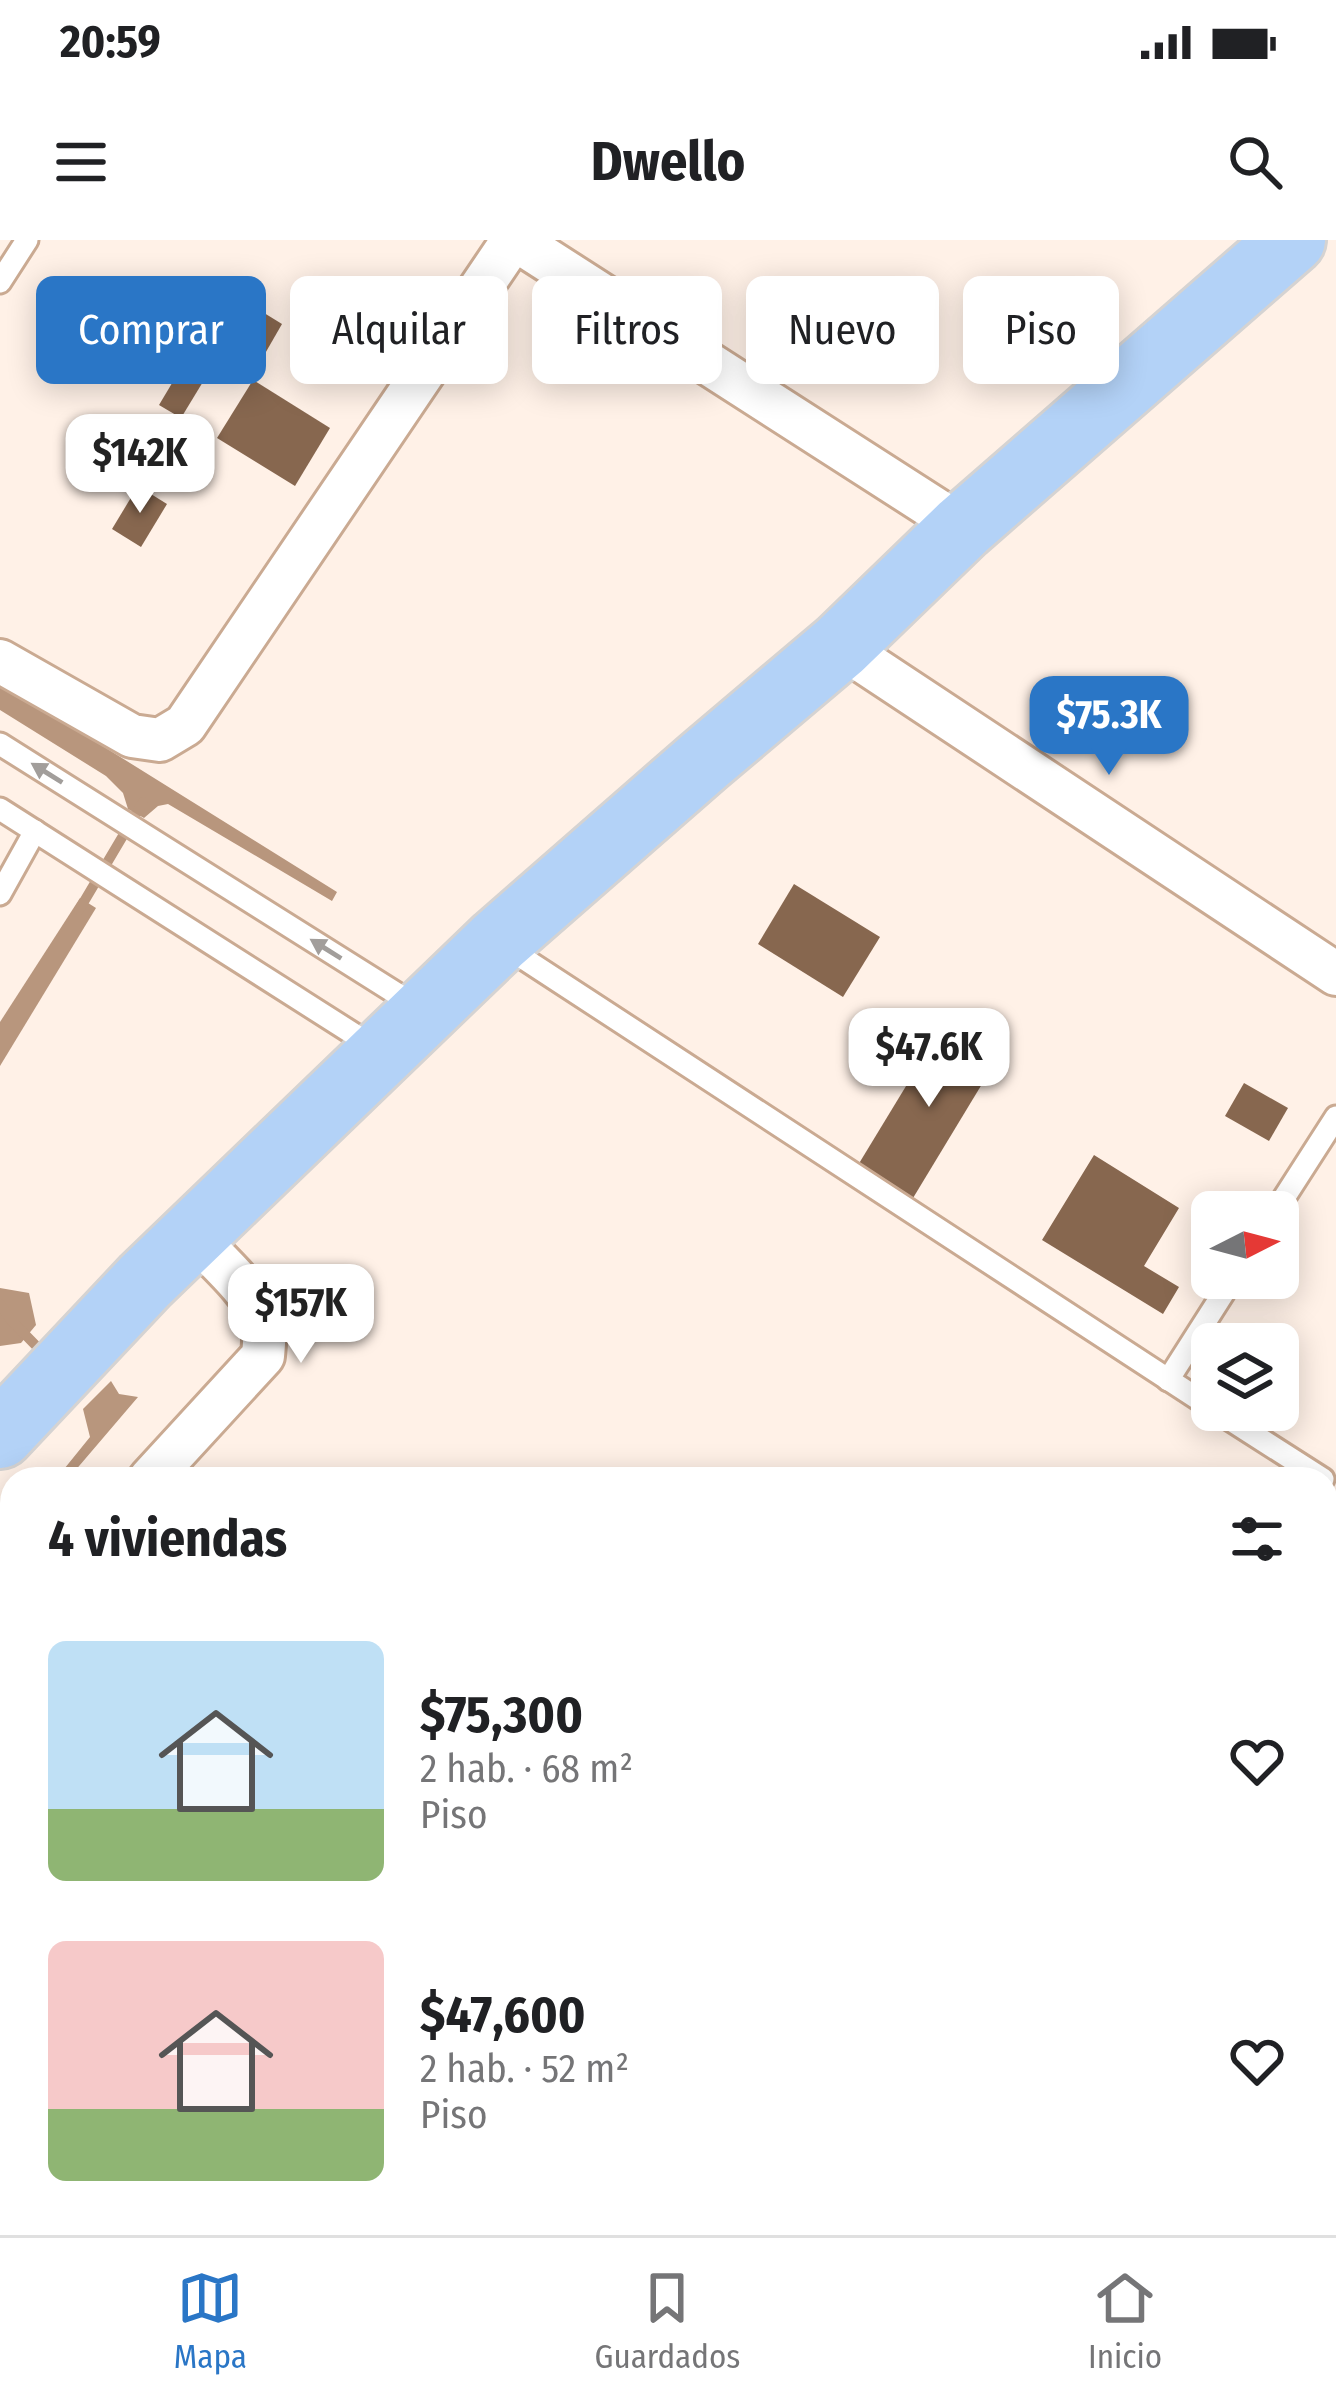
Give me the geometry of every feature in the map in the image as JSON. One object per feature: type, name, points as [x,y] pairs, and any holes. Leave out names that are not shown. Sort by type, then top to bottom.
[{"type":"highway","points":[[8,1426],[145,1281],[498,941],[840,646],[963,527],[1292,240]]},
{"type":"street","points":[[0,661],[132,736],[160,740],[185,725],[514,240],[963,527]]},
{"type":"street","points":[[840,646],[1336,974]]},
{"type":"street","points":[[161,1467],[263,1356],[260,1312],[193,1235]]},
{"type":"lane","points":[[0,282],[27,240]]},
{"type":"lane","points":[[0,744],[153,839],[404,1032]]},
{"type":"lane","points":[[0,809],[122,886],[404,1032]]},
{"type":"lane","points":[[0,894],[35,832]]},
{"type":"lane","points":[[498,941],[1191,1394]]},
{"type":"lane","points":[[1289,1191],[1336,1118]]},
{"type":"lane","points":[[1168,1380],[1220,1299]]},
{"type":"lane","points":[[1248,1431],[1304,1467]]},
{"type":"shaded area","points":[[0,682],[337,892],[332,901],[168,804],[144,818],[128,809],[123,793],[106,776],[0,710]]},
{"type":"shaded area","points":[[80,898],[96,908],[0,1066],[0,1022]]},
{"type":"shaded area","points":[[0,1288],[29,1293],[36,1325],[21,1343],[0,1346]]},
{"type":"shaded area","points":[[111,1381],[119,1394],[138,1397],[78,1467],[66,1467],[90,1437],[83,1409]]},
{"type":"building","points":[[266,314],[282,324],[266,352]]},
{"type":"building","points":[[172,384],[202,384],[181,418],[159,405]]},
{"type":"building","points":[[251,384],[259,384],[330,428],[295,486],[217,438]]},
{"type":"building","points":[[167,439],[195,456],[175,488],[147,471]]},
{"type":"building","points":[[138,486],[167,504],[141,547],[112,529]]},
{"type":"building","points":[[794,884],[880,937],[843,997],[758,944]]},
{"type":"building","points":[[948,1017],[1002,1051],[910,1203],[855,1170]]},
{"type":"building","points":[[1244,1083],[1288,1108],[1269,1141],[1225,1116]]},
{"type":"building","points":[[1094,1155],[1179,1208],[1144,1266],[1179,1287],[1163,1314],[1042,1240]]},
{"type":"waterway","points":[[79,910],[143,802]]},
{"type":"waterway","points":[[0,1304],[46,1356]]}]
